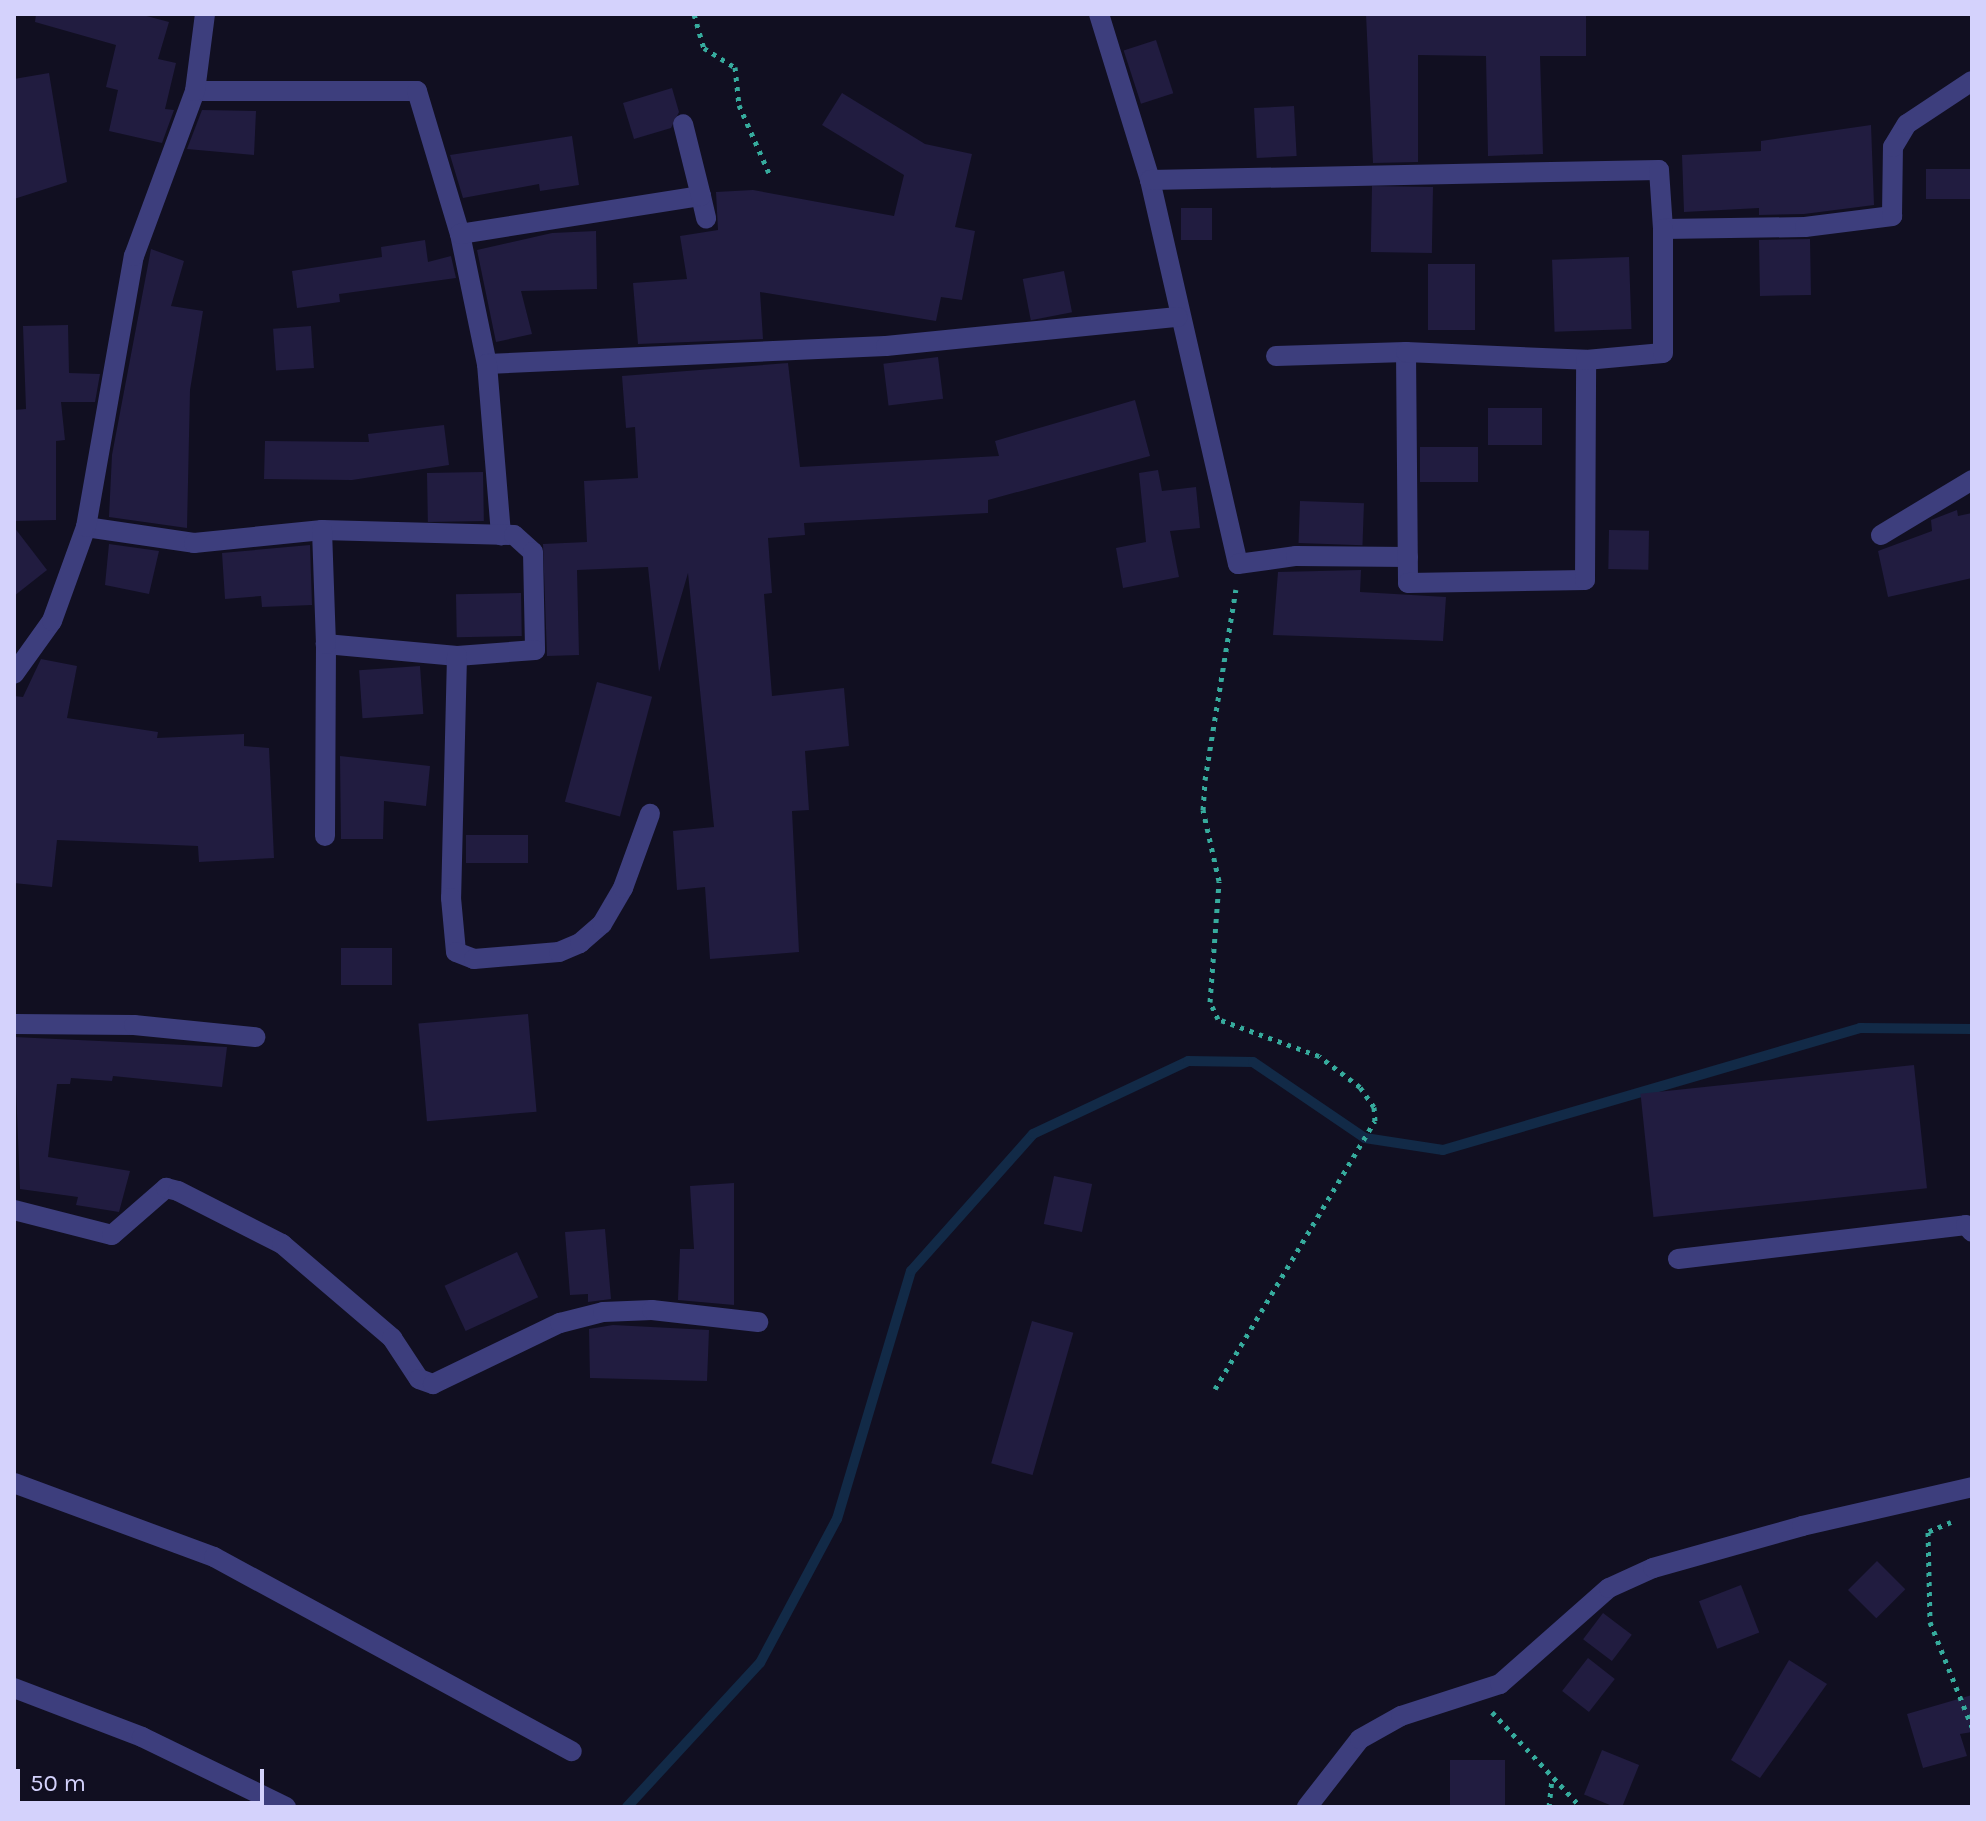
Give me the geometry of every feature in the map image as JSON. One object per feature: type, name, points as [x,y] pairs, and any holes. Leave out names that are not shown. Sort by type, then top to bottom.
[{"type":"street","points":[[14,674],[52,621],[86,527],[134,256],[195,91],[205,14]]},
{"type":"street","points":[[1099,14],[1150,180],[1178,317],[1225,490],[1238,564],[1296,556],[1408,557]]},
{"type":"street","points":[[1663,229],[1805,227],[1892,216],[1893,147],[1907,124],[1972,81]]},
{"type":"street","points":[[195,91],[417,91],[460,234],[487,364],[501,535]]},
{"type":"street","points":[[683,124],[706,218]]},
{"type":"street","points":[[1150,180],[1659,170],[1663,229],[1663,353],[1586,360],[1406,352],[1276,356]]},
{"type":"street","points":[[460,234],[701,196]]},
{"type":"street","points":[[487,364],[872,347],[1178,317]]},
{"type":"street","points":[[1406,352],[1408,583],[1585,580],[1586,360]]},
{"type":"street","points":[[1881,535],[1972,480]]},
{"type":"street","points":[[86,527],[194,543],[322,530],[514,535],[533,552],[535,650],[457,656],[326,644]]},
{"type":"street","points":[[322,530],[326,644],[325,836]]},
{"type":"street","points":[[457,656],[451,898],[456,952],[474,959],[559,952],[580,943],[602,924],[623,888],[650,814]]},
{"type":"street","points":[[14,1024],[134,1025],[255,1037]]},
{"type":"street","points":[[14,1210],[112,1235],[166,1188],[178,1191],[282,1244],[392,1338],[419,1379],[433,1384],[560,1323],[603,1312],[758,1322]]},
{"type":"street","points":[[1678,1259],[1966,1225],[1972,1232]]},
{"type":"street","points":[[14,1483],[214,1557],[572,1751]]},
{"type":"street","points":[[1307,1807],[1360,1739],[1401,1716],[1476,1692],[1524,1668],[1609,1588],[1653,1568],[1972,1487]]},
{"type":"street","points":[[14,1688],[142,1737],[286,1807]]},
{"type":"path","points":[[694,14],[704,48],[735,67],[739,105],[769,173]]},
{"type":"path","points":[[1215,1389],[1375,1121],[1374,1107],[1360,1087],[1319,1056],[1218,1019],[1210,1002],[1219,881],[1203,810],[1238,564]]},
{"type":"path","points":[[1964,1516],[1928,1532],[1930,1622],[1972,1727]]},
{"type":"path","points":[[1476,1692],[1552,1779],[1581,1807]]},
{"type":"path","points":[[1549,1807],[1552,1779]]},
{"type":"building","points":[[36,14],[139,14],[169,22],[158,59],[176,63],[165,109],[174,110],[162,143],[109,131],[118,90],[106,87],[116,45],[35,22]]},
{"type":"building","points":[[1366,14],[1586,14],[1586,56],[1540,56],[1543,154],[1488,156],[1486,56],[1418,55],[1418,162],[1373,163]]},
{"type":"building","points":[[1156,40],[1173,93],[1141,104],[1124,51]]},
{"type":"building","points":[[49,73],[67,182],[14,199],[14,79]]},
{"type":"building","points":[[672,88],[679,112],[671,128],[634,139],[623,103]]},
{"type":"building","points":[[842,93],[925,144],[972,154],[955,227],[975,231],[962,300],[941,297],[936,321],[760,292],[763,339],[638,344],[633,283],[687,279],[680,236],[718,230],[716,192],[753,190],[894,216],[904,175],[822,125]]},
{"type":"building","points":[[1294,106],[1297,156],[1257,158],[1254,108]]},
{"type":"building","points":[[202,110],[256,111],[254,155],[187,149]]},
{"type":"building","points":[[1871,125],[1874,205],[1804,214],[1759,215],[1759,208],[1684,212],[1682,155],[1761,151],[1761,141]]},
{"type":"building","points":[[572,136],[579,185],[540,191],[539,184],[463,198],[450,155]]},
{"type":"building","points":[[1926,169],[1972,169],[1972,199],[1926,199]]},
{"type":"building","points":[[1372,186],[1433,187],[1432,253],[1371,252]]},
{"type":"building","points":[[1181,208],[1212,208],[1212,240],[1181,240]]},
{"type":"building","points":[[596,231],[597,289],[521,291],[532,334],[496,342],[477,250],[552,233]]},
{"type":"building","points":[[1810,239],[1811,295],[1760,296],[1759,240]]},
{"type":"building","points":[[425,240],[428,262],[451,256],[456,278],[339,294],[340,302],[297,308],[292,271],[382,257],[381,247]]},
{"type":"building","points":[[151,249],[184,261],[171,306],[203,311],[190,390],[187,528],[109,517],[112,455]]},
{"type":"building","points":[[1629,257],[1632,329],[1555,332],[1552,260]]},
{"type":"building","points":[[1428,264],[1475,264],[1475,330],[1428,330]]},
{"type":"building","points":[[1064,271],[1072,312],[1031,320],[1023,279]]},
{"type":"building","points":[[68,325],[69,373],[100,374],[95,402],[61,402],[65,440],[56,441],[56,520],[14,521],[14,410],[26,409],[23,326]]},
{"type":"building","points":[[311,326],[314,368],[276,371],[273,329]]},
{"type":"building","points":[[938,357],[943,399],[889,405],[883,364]]},
{"type":"building","points":[[788,363],[800,467],[999,456],[995,441],[1135,400],[1150,456],[988,500],[988,513],[804,523],[805,535],[768,538],[772,593],[764,594],[772,696],[844,688],[849,746],[805,751],[809,810],[792,811],[799,952],[710,959],[705,887],[677,890],[673,831],[714,827],[688,573],[659,672],[648,567],[577,570],[579,655],[547,656],[543,544],[587,542],[584,481],[638,478],[635,427],[626,428],[622,376]]},
{"type":"building","points":[[1488,408],[1542,408],[1542,445],[1488,445]]},
{"type":"building","points":[[444,425],[449,465],[352,480],[264,479],[265,441],[369,442],[368,434]]},
{"type":"building","points":[[1420,447],[1478,447],[1478,482],[1420,482]]},
{"type":"building","points":[[1158,470],[1162,491],[1196,487],[1200,528],[1170,531],[1179,577],[1123,588],[1116,548],[1146,542],[1139,473]]},
{"type":"building","points":[[483,472],[484,521],[428,522],[427,473]]},
{"type":"building","points":[[1300,501],[1364,503],[1362,545],[1299,543]]},
{"type":"building","points":[[1957,510],[1958,516],[1972,513],[1972,578],[1888,597],[1878,551],[1932,531],[1931,520]]},
{"type":"building","points":[[14,527],[47,570],[14,596]]},
{"type":"building","points":[[1609,530],[1649,531],[1648,570],[1608,569]]},
{"type":"building","points":[[109,544],[159,551],[149,594],[105,585]]},
{"type":"building","points":[[310,545],[312,605],[262,607],[261,596],[225,599],[222,553]]},
{"type":"building","points":[[1361,570],[1360,592],[1446,597],[1443,641],[1273,635],[1278,572]]},
{"type":"building","points":[[521,593],[522,636],[457,637],[456,594]]},
{"type":"building","points":[[41,659],[77,666],[67,718],[158,732],[157,738],[244,734],[244,746],[269,748],[274,858],[199,862],[198,846],[57,840],[52,887],[14,883],[14,696],[23,697]]},
{"type":"building","points":[[420,666],[423,714],[362,718],[359,670]]},
{"type":"building","points":[[597,682],[652,697],[620,817],[565,802]]},
{"type":"building","points":[[340,756],[430,766],[426,806],[384,801],[383,839],[341,839]]},
{"type":"building","points":[[466,835],[528,835],[528,863],[466,863]]},
{"type":"building","points":[[341,948],[392,948],[392,985],[341,985]]},
{"type":"building","points":[[528,1014],[537,1112],[427,1121],[418,1024]]},
{"type":"building","points":[[14,1037],[227,1047],[222,1087],[113,1076],[112,1081],[71,1078],[70,1084],[57,1084],[48,1157],[130,1171],[119,1212],[76,1205],[78,1197],[20,1189]]},
{"type":"building","points":[[1914,1065],[1927,1188],[1653,1217],[1641,1094]]},
{"type":"building","points":[[1054,1176],[1092,1184],[1082,1232],[1044,1224]]},
{"type":"building","points":[[734,1183],[734,1305],[678,1300],[680,1249],[694,1249],[690,1186]]},
{"type":"building","points":[[605,1229],[611,1299],[588,1302],[588,1294],[570,1295],[565,1232]]},
{"type":"building","points":[[517,1252],[538,1297],[466,1331],[444,1286]]},
{"type":"building","points":[[1032,1321],[1073,1333],[1033,1475],[991,1463]]},
{"type":"building","points":[[613,1325],[709,1330],[707,1381],[590,1378],[589,1329]]},
{"type":"building","points":[[1877,1561],[1905,1589],[1876,1618],[1848,1590]]},
{"type":"building","points":[[1741,1585],[1759,1633],[1717,1649],[1699,1601]]},
{"type":"building","points":[[1603,1613],[1632,1635],[1612,1661],[1583,1639]]},
{"type":"building","points":[[1588,1658],[1615,1679],[1589,1712],[1562,1691]]},
{"type":"building","points":[[1789,1660],[1827,1684],[1760,1778],[1731,1760]]},
{"type":"building","points":[[1972,1695],[1972,1732],[1960,1734],[1967,1756],[1923,1768],[1907,1714]]},
{"type":"building","points":[[1602,1750],[1639,1765],[1622,1807],[1584,1795]]},
{"type":"building","points":[[1450,1760],[1505,1760],[1505,1807],[1450,1807]]},
{"type":"waterway","points":[[627,1807],[760,1663],[837,1519],[911,1271],[1033,1134],[1188,1061],[1253,1062],[1365,1138],[1443,1150],[1860,1028],[1972,1029]]}]
